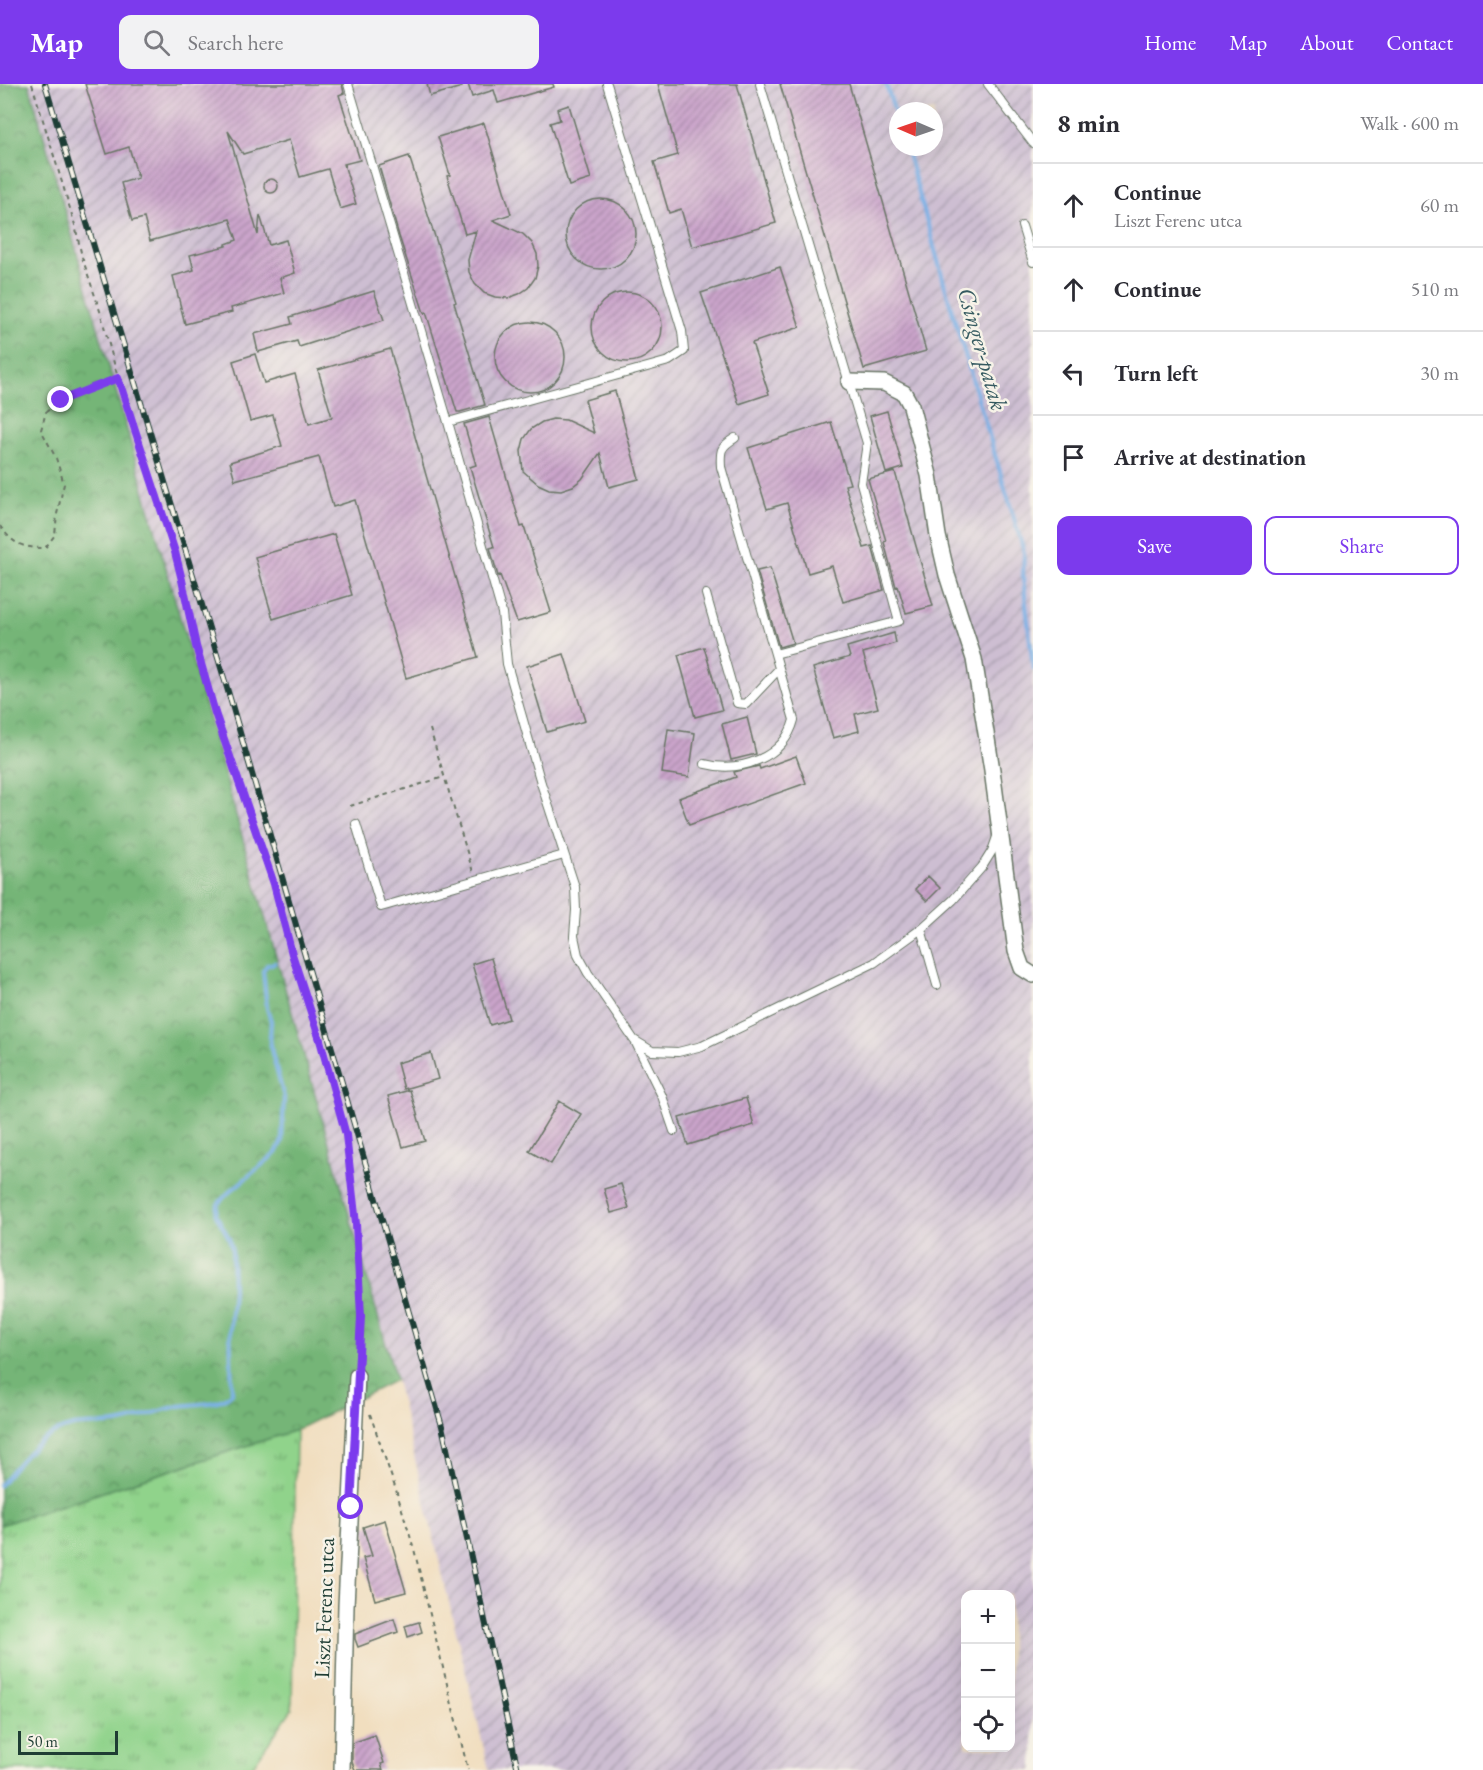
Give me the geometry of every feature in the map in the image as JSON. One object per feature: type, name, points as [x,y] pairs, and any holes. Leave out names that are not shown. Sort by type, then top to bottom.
[{"type":"street","points":[[849,382],[884,383],[904,393],[911,406],[929,475],[938,536],[947,575],[974,659],[1016,951],[1022,968],[1033,975]]},
{"type":"street","name":"Liszt Ferenc utca","points":[[342,1770],[346,1606],[357,1376]]},
{"type":"lane","points":[[348,84],[502,613],[507,664],[541,783],[575,886],[574,936],[578,955],[634,1040],[662,1096],[674,1131]]},
{"type":"lane","points":[[448,422],[669,361],[684,351],[682,331],[607,84]]},
{"type":"lane","points":[[760,84],[867,443],[861,483],[899,621],[775,654]]},
{"type":"lane","points":[[988,84],[1033,143]]},
{"type":"lane","points":[[1023,226],[1033,262]]},
{"type":"lane","points":[[705,764],[736,766],[754,761],[770,753],[784,742],[791,731],[794,720],[721,467],[720,454],[724,445],[735,438]]},
{"type":"lane","points":[[706,594],[737,703],[746,704],[779,669]]},
{"type":"lane","points":[[356,824],[381,907],[564,855]]},
{"type":"lane","points":[[634,1040],[652,1051],[678,1052],[702,1046],[874,963],[921,929],[953,900],[982,867],[992,851],[999,829]]},
{"type":"lane","points":[[921,929],[937,985]]},
{"type":"path","points":[[32,84],[118,378],[175,552],[196,646],[215,713],[274,884],[292,954],[320,1040],[346,1135],[356,1224],[361,1316],[357,1376]]},
{"type":"path","points":[[0,526],[9,538],[26,548],[45,548],[55,535],[64,484],[56,458],[41,430],[46,412],[61,400],[118,378]]},
{"type":"path","points":[[430,729],[475,880]]},
{"type":"path","points":[[350,806],[444,777]]},
{"type":"path","points":[[368,1407],[414,1549],[468,1770]]},
{"type":"shaded area","points":[[29,84],[1033,84],[1033,1770],[489,1770],[396,1380]]},
{"type":"green space","points":[[0,84],[29,84],[396,1380],[296,1430],[0,1525]]},
{"type":"green space","points":[[296,1430],[292,1709],[250,1770],[0,1770],[0,1525]]},
{"type":"building","points":[[85,84],[342,84],[344,93],[339,95],[360,160],[344,164],[356,204],[340,209],[328,169],[300,177],[289,140],[243,154],[228,131],[258,235],[260,215],[269,245],[286,240],[295,273],[280,278],[284,293],[231,308],[232,312],[185,324],[173,276],[194,270],[190,255],[226,246],[237,240],[230,219],[150,241],[144,218],[132,221],[121,183],[138,178],[129,147],[107,154]]},
{"type":"building","points":[[427,84],[461,84],[462,87],[430,96]]},
{"type":"building","points":[[468,84],[553,84],[554,87],[498,103],[494,90],[472,97]]},
{"type":"building","points":[[658,84],[737,84],[776,223],[692,247],[681,209],[669,213],[654,162],[678,155]]},
{"type":"building","points":[[780,84],[849,84],[926,351],[864,369]]},
{"type":"building","points":[[569,105],[591,179],[569,186],[550,123],[560,120],[557,109]]},
{"type":"building","points":[[484,123],[511,214],[493,220],[523,234],[532,243],[537,254],[538,266],[535,278],[528,288],[508,298],[484,293],[475,284],[469,272],[468,260],[476,231],[465,234],[438,137]]},
{"type":"building","points":[[409,156],[456,302],[454,303],[485,405],[460,412],[457,412],[426,312],[424,313],[379,166]]},
{"type":"building","points":[[268,179],[274,179],[278,186],[274,193],[268,193],[264,189],[264,183]]},
{"type":"building","points":[[601,199],[614,202],[626,209],[633,221],[636,234],[633,247],[626,259],[614,266],[601,269],[588,266],[576,259],[569,247],[566,234],[569,221],[576,209],[588,202]]},
{"type":"building","points":[[780,267],[800,327],[752,343],[769,394],[739,404],[701,293]]},
{"type":"building","points":[[374,291],[384,320],[299,347],[297,341],[258,352],[254,334],[292,324],[290,317]]},
{"type":"building","points":[[627,292],[640,295],[652,302],[659,314],[662,327],[659,340],[652,352],[640,359],[627,362],[614,359],[602,352],[595,340],[592,327],[595,314],[602,302],[614,295]]},
{"type":"building","points":[[530,322],[543,325],[555,332],[562,344],[565,357],[562,370],[555,382],[543,389],[530,392],[517,389],[505,382],[498,370],[495,357],[498,344],[505,332],[517,325]]},
{"type":"building","points":[[390,349],[478,657],[406,678],[355,500],[333,507],[319,457],[235,480],[230,462],[282,446],[273,415],[250,421],[233,361],[255,354],[264,383],[295,374],[309,424],[332,417],[318,370]]},
{"type":"building","points":[[615,391],[639,479],[609,487],[600,453],[582,479],[573,486],[561,490],[549,489],[538,484],[523,471],[521,451],[524,439],[531,429],[542,422],[553,419],[566,420],[594,433],[585,400]]},
{"type":"building","points":[[887,411],[903,468],[886,473],[870,416]]},
{"type":"building","points":[[489,417],[521,527],[524,526],[551,612],[517,622],[500,575],[498,576],[490,548],[494,547],[470,467],[476,465],[464,424]]},
{"type":"building","points":[[831,422],[850,484],[845,485],[864,548],[872,546],[884,590],[843,602],[832,566],[808,573],[787,503],[767,509],[748,448]]},
{"type":"building","points":[[895,472],[933,606],[906,613],[898,586],[896,587],[884,542],[886,541],[868,479]]},
{"type":"building","points":[[334,534],[352,595],[273,619],[255,557]]},
{"type":"building","points":[[770,568],[793,643],[779,647],[757,571]]},
{"type":"building","points":[[894,633],[896,643],[863,653],[878,708],[855,714],[859,731],[833,738],[813,668],[850,657],[847,647]]},
{"type":"building","points":[[704,647],[722,710],[695,717],[678,655]]},
{"type":"building","points":[[564,654],[585,721],[547,732],[527,666]]},
{"type":"building","points":[[747,717],[756,754],[731,760],[722,724]]},
{"type":"building","points":[[668,729],[695,733],[689,777],[662,773]]},
{"type":"building","points":[[796,756],[806,783],[689,825],[679,798],[736,777],[734,772],[759,766],[760,769]]},
{"type":"building","points":[[928,876],[940,888],[927,901],[915,889]]},
{"type":"building","points":[[491,958],[509,1019],[490,1025],[472,964]]},
{"type":"building","points":[[431,1053],[438,1079],[404,1089],[397,1063]]},
{"type":"building","points":[[410,1090],[425,1141],[403,1147],[388,1096]]},
{"type":"building","points":[[746,1098],[754,1125],[688,1145],[679,1118]]},
{"type":"building","points":[[559,1101],[581,1114],[551,1164],[529,1151]]},
{"type":"building","points":[[621,1184],[629,1208],[611,1213],[604,1189]]},
{"type":"building","points":[[385,1520],[406,1592],[375,1600],[363,1558],[372,1556],[363,1527]]},
{"type":"building","points":[[394,1619],[398,1632],[358,1647],[355,1634]]},
{"type":"building","points":[[419,1622],[422,1632],[408,1637],[405,1626]]},
{"type":"building","points":[[375,1735],[384,1763],[381,1764],[383,1770],[355,1770],[352,1762],[352,1743]]},
{"type":"waterway","name":"Csinger-patak","points":[[886,84],[892,102]]},
{"type":"waterway","name":"Csinger-patak","points":[[909,156],[1024,552],[1023,577],[1033,668]]},
{"type":"waterway","points":[[0,1485],[32,1448],[62,1429],[124,1422],[179,1406],[214,1402],[232,1393],[230,1327],[233,1290],[232,1251],[229,1238],[216,1215],[218,1204],[276,1153],[282,1141],[284,1097],[272,1053],[271,1021],[267,1008],[263,971],[267,965],[275,963]]},
{"type":"railway","points":[[45,84],[227,688],[442,1426],[518,1770]]},
{"type":"route","points":[[61,400],[118,378],[175,552],[196,646],[215,713],[274,884],[292,954],[320,1040],[346,1135],[356,1224],[361,1316],[351,1507]]}]
